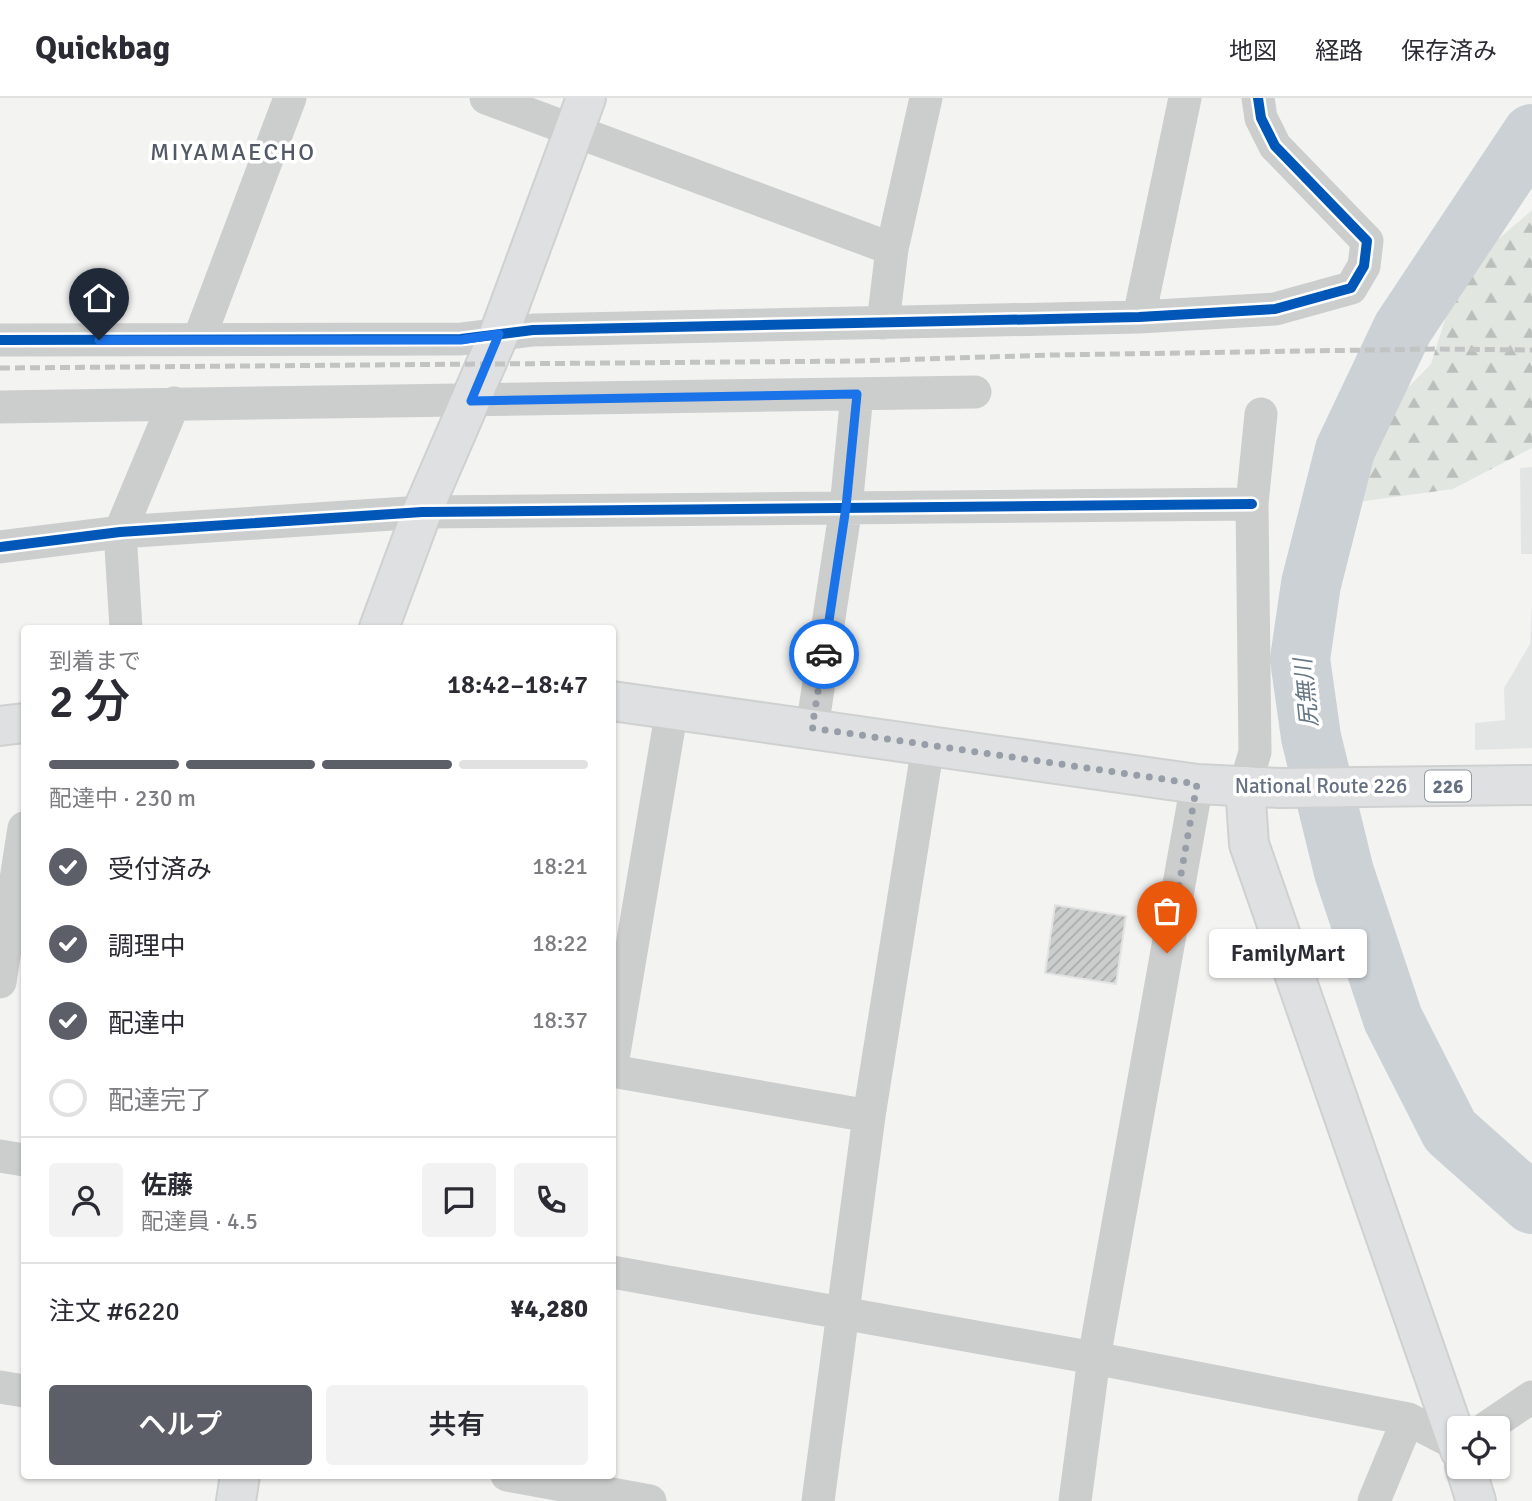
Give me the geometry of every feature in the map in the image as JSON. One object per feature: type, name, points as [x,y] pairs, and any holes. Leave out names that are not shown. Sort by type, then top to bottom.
[{"type":"main road","points":[[380,625],[422,512],[499,334],[580,114]]},
{"type":"main road","name":"National Route 226","points":[[616,702],[1197,784],[1262,787],[1532,785]]},
{"type":"main road","points":[[0,726],[21,723]]},
{"type":"main road","points":[[1262,787],[1249,844],[1455,1416]]},
{"type":"main road","points":[[236,1501],[239,1479]]},
{"type":"main road","points":[[1472,1479],[1476,1501]]},
{"type":"street","points":[[199,339],[290,98]]},
{"type":"street","points":[[485,98],[580,114],[892,249]]},
{"type":"street","points":[[883,323],[892,249],[926,98]]},
{"type":"street","points":[[1139,317],[1185,98]]},
{"type":"street","points":[[0,340],[461,340],[533,330],[1139,317],[1275,309],[1351,288],[1364,266],[1367,241],[1275,146],[1261,118],[1258,98]]},
{"type":"street","points":[[0,407],[975,393]]},
{"type":"street","points":[[812,728],[846,507],[857,394]]},
{"type":"street","points":[[126,625],[120,532],[174,403]]},
{"type":"street","points":[[1261,414],[1252,504],[1255,752],[1262,787]]},
{"type":"street","points":[[0,547],[120,532],[422,512],[1252,504]]},
{"type":"street","points":[[616,1026],[672,709]]},
{"type":"street","points":[[818,1501],[869,1116],[928,746]]},
{"type":"street","points":[[1075,1501],[1094,1358],[1197,784]]},
{"type":"street","points":[[0,982],[15,947],[21,868]]},
{"type":"street","points":[[616,1072],[869,1116]]},
{"type":"street","points":[[0,1156],[21,1160]]},
{"type":"street","points":[[616,1273],[1094,1358],[1408,1419],[1447,1438]]},
{"type":"street","points":[[0,1387],[21,1390]]},
{"type":"street","points":[[1507,1416],[1532,1397]]},
{"type":"street","points":[[1374,1501],[1408,1419]]},
{"type":"street","points":[[521,1479],[546,1486],[650,1501]]},
{"type":"shaded area","points":[[1532,467],[1532,554],[1521,554],[1520,468]]},
{"type":"shaded area","points":[[1532,604],[1532,748],[1475,750],[1475,723],[1505,720],[1504,688],[1530,644]]},
{"type":"green space","points":[[1532,210],[1532,448],[1453,489],[1343,504],[1365,432],[1431,364],[1460,272]]},
{"type":"building","points":[[1055,905],[1126,916],[1116,984],[1045,973]]},
{"type":"waterway","name":"尻無川","points":[[1532,134],[1403,328],[1345,450],[1311,584],[1300,659],[1311,737],[1344,872],[1393,1019],[1450,1131],[1532,1204]]},
{"type":"railway","points":[[0,368],[857,361],[1052,355],[1532,350]]},
{"type":"cycle path","points":[[0,340],[461,339],[533,330],[1139,317],[1275,309],[1351,288],[1364,266],[1367,241],[1275,146],[1261,118],[1258,98]]},
{"type":"cycle path","points":[[0,547],[120,532],[422,512],[1252,504]]},
{"type":"way so far","points":[[824,654],[812,728],[1197,784],[1167,953]]},
{"type":"place","name":"FamilyMart","points":[[1167,953]]},
{"type":"district","name":"MIYAMAECHO","points":[[233,152]]},
{"type":"route","points":[[99,340],[461,340],[499,334],[471,401],[857,394],[846,507],[824,654]]}]
